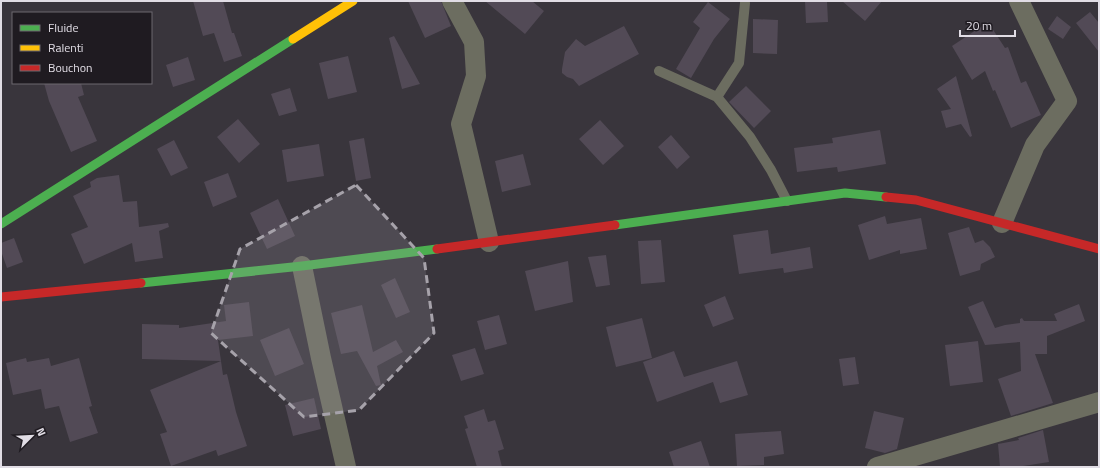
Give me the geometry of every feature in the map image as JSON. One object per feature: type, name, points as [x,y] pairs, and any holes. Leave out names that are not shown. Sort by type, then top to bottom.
[{"type":"street","points":[[1,224],[353,1]]},
{"type":"street","points":[[452,1],[474,42],[476,76],[461,124],[489,242]]},
{"type":"street","points":[[1002,223],[1035,145],[1067,101],[1020,1]]},
{"type":"street","points":[[1,297],[302,266],[845,193],[916,200],[1099,250]]},
{"type":"street","points":[[302,266],[346,467]]},
{"type":"street","points":[[877,467],[1099,402]]},
{"type":"lane","points":[[717,97],[739,63],[745,3]]},
{"type":"lane","points":[[658,70],[717,97],[750,137],[771,170],[787,201]]},
{"type":"highlighted area","points":[[356,185],[424,258],[434,333],[359,410],[304,417],[211,333],[240,249]]},
{"type":"building","points":[[193,1],[223,1],[232,33],[234,33],[242,56],[224,62],[214,33],[203,36]]},
{"type":"building","points":[[408,1],[441,1],[451,26],[425,38]]},
{"type":"building","points":[[485,1],[532,1],[544,11],[525,34]]},
{"type":"building","points":[[805,1],[827,1],[828,22],[806,23]]},
{"type":"building","points":[[842,1],[882,1],[865,21]]},
{"type":"building","points":[[708,2],[730,19],[714,39],[691,78],[676,69],[700,28],[693,22]]},
{"type":"building","points":[[1090,12],[1099,23],[1099,52],[1076,23]]},
{"type":"building","points":[[1057,16],[1071,27],[1063,39],[1048,29]]},
{"type":"building","points":[[753,19],[778,20],[777,54],[753,53]]},
{"type":"building","points":[[988,22],[1005,48],[1008,47],[1021,83],[1026,81],[1041,115],[1011,128],[995,90],[993,91],[985,71],[972,80],[952,46]]},
{"type":"building","points":[[624,26],[639,54],[579,86],[573,79],[562,73],[565,52],[576,39],[585,46]]},
{"type":"building","points":[[394,36],[420,84],[402,89],[389,38]]},
{"type":"building","points":[[348,56],[357,92],[328,99],[319,63]]},
{"type":"building","points":[[188,57],[195,80],[173,87],[166,65]]},
{"type":"building","points":[[956,76],[972,136],[970,137],[961,124],[946,128],[941,111],[951,109],[937,89]]},
{"type":"building","points":[[44,84],[81,84],[84,95],[78,97],[97,141],[71,152],[49,101]]},
{"type":"building","points":[[746,86],[771,111],[754,128],[729,102]]},
{"type":"building","points":[[290,88],[297,111],[279,116],[271,94]]},
{"type":"building","points":[[238,119],[260,144],[239,163],[217,137]]},
{"type":"building","points":[[600,120],[624,146],[603,165],[579,139]]},
{"type":"building","points":[[880,130],[886,164],[838,172],[837,167],[797,172],[794,148],[833,143],[832,138]]},
{"type":"building","points":[[671,135],[690,157],[677,169],[658,147]]},
{"type":"building","points":[[364,138],[371,178],[356,181],[349,141]]},
{"type":"building","points":[[174,140],[188,168],[171,176],[157,149]]},
{"type":"building","points":[[319,144],[324,176],[287,182],[282,150]]},
{"type":"building","points":[[523,154],[531,185],[502,192],[495,161]]},
{"type":"building","points":[[228,173],[237,197],[213,207],[204,182]]},
{"type":"building","points":[[119,175],[123,202],[137,201],[139,227],[168,223],[169,227],[159,231],[163,258],[135,262],[132,243],[84,264],[71,234],[88,227],[73,196],[91,187],[90,182],[97,178]]},
{"type":"building","points":[[278,199],[295,236],[267,249],[250,213]]},
{"type":"building","points":[[885,216],[887,224],[921,218],[927,249],[900,254],[900,250],[869,260],[858,225]]},
{"type":"building","points":[[969,227],[975,243],[983,240],[990,247],[995,257],[981,264],[980,270],[960,276],[948,233]]},
{"type":"building","points":[[768,230],[771,254],[810,247],[813,268],[784,273],[783,268],[739,274],[733,235]]},
{"type":"building","points":[[14,238],[23,262],[7,268],[1,251],[1,243]]},
{"type":"building","points":[[661,240],[665,282],[641,284],[638,241]]},
{"type":"building","points":[[606,255],[610,285],[596,287],[588,257]]},
{"type":"building","points":[[568,261],[573,302],[535,311],[525,271]]},
{"type":"building","points":[[395,278],[410,312],[396,318],[381,285]]},
{"type":"building","points":[[725,296],[734,319],[713,327],[704,305]]},
{"type":"building","points":[[983,301],[995,328],[1020,323],[1020,319],[1022,318],[1024,321],[1057,321],[1054,314],[1079,304],[1085,321],[1047,336],[1047,354],[1035,354],[1053,403],[1011,416],[998,379],[1021,371],[1020,342],[985,345],[968,307]]},
{"type":"building","points":[[249,302],[253,336],[218,340],[221,361],[142,359],[142,324],[179,325],[179,328],[226,321],[224,305]]},
{"type":"building","points":[[362,305],[373,352],[396,340],[403,352],[377,366],[381,385],[376,386],[357,351],[341,354],[331,313]]},
{"type":"building","points":[[499,315],[507,344],[485,350],[477,321]]},
{"type":"building","points":[[642,318],[652,358],[616,367],[606,327]]},
{"type":"building","points":[[289,328],[304,364],[275,376],[260,340]]},
{"type":"building","points":[[978,341],[983,382],[950,386],[945,345]]},
{"type":"building","points":[[475,348],[484,374],[461,381],[452,355]]},
{"type":"building","points":[[674,351],[684,377],[737,361],[748,395],[720,403],[713,382],[657,402],[643,362]]},
{"type":"building","points":[[855,357],[859,384],[843,386],[839,359]]},
{"type":"building","points":[[26,358],[27,362],[49,358],[51,366],[79,358],[92,406],[89,407],[98,433],[70,442],[59,406],[45,409],[41,389],[13,395],[6,363]]},
{"type":"building","points":[[221,361],[223,375],[227,374],[236,412],[247,446],[218,456],[216,450],[171,466],[160,434],[167,432],[150,390]]},
{"type":"building","points":[[314,398],[321,429],[293,436],[285,405]]},
{"type":"building","points":[[484,409],[488,422],[495,420],[504,449],[498,451],[502,467],[477,467],[465,429],[468,428],[464,416]]},
{"type":"building","points":[[874,411],[904,418],[897,449],[885,453],[865,448]]},
{"type":"building","points":[[1043,430],[1049,462],[1017,467],[1000,467],[998,444],[1019,440],[1018,438]]},
{"type":"building","points":[[781,431],[784,454],[764,457],[764,465],[737,466],[735,434]]},
{"type":"building","points":[[701,441],[710,467],[674,467],[669,452]]},
{"type":"traffic: fast","points":[[1,224],[293,39]]},
{"type":"traffic: fast","points":[[615,225],[845,193],[886,197]]},
{"type":"traffic: fast","points":[[141,283],[302,266],[437,249]]},
{"type":"traffic: slow","points":[[293,39],[353,1]]},
{"type":"traffic: jam","points":[[886,197],[916,200],[1099,249]]},
{"type":"traffic: jam","points":[[437,249],[615,225]]},
{"type":"traffic: jam","points":[[1,297],[141,283]]}]
